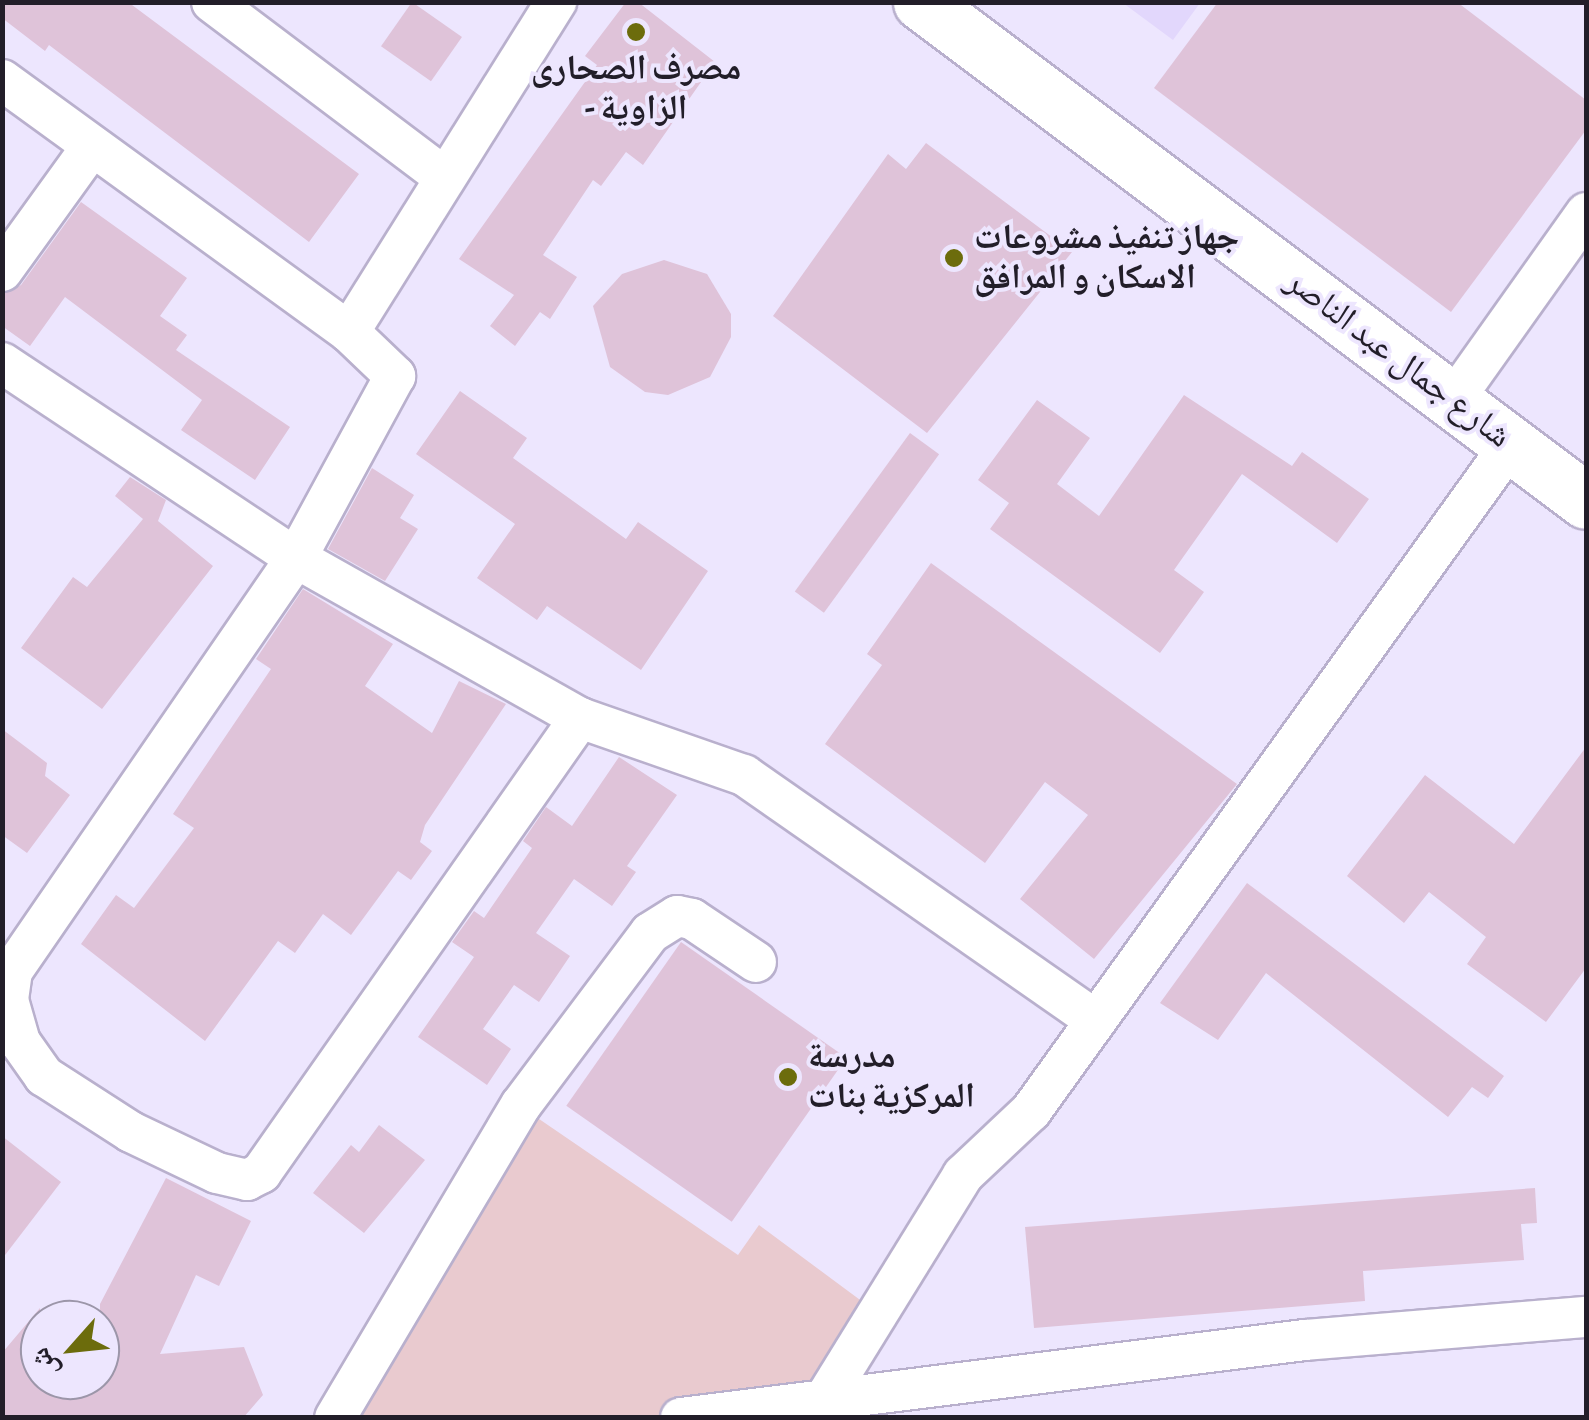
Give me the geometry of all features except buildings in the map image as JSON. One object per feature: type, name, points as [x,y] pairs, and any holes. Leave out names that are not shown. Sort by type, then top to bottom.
[{"type":"main road","name":"شارع جمال عبد الناصر","points":[[944,6],[1463,386],[1586,457]]},
{"type":"main road","name":"شارع جمال عبد الناصر","points":[[1463,386],[1512,444],[1586,501]]},
{"type":"street","points":[[212,2],[443,176]]},
{"type":"street","points":[[349,332],[443,176],[556,2]]},
{"type":"street","points":[[2,80],[349,332],[394,376],[392,391],[296,558],[12,972],[8,1000],[20,1042],[44,1076],[132,1132],[233,1180],[261,1173],[580,718]]},
{"type":"street","points":[[2,270],[92,146]]},
{"type":"street","points":[[1463,386],[1586,213]]},
{"type":"street","points":[[2,364],[296,558],[580,718],[744,775],[1096,1021]]},
{"type":"street","points":[[826,1397],[964,1175],[1031,1111],[1512,444]]},
{"type":"street","points":[[335,1418],[521,1105],[650,933],[677,916],[692,919],[756,962]]},
{"type":"street","points":[[681,1418],[1305,1340],[1586,1317]]},
{"type":"shaded area","points":[[1123,3],[1200,3],[1173,40]]},
{"type":"shaded area","points":[[523,1108],[738,1255],[759,1225],[875,1311],[824,1394],[677,1417],[337,1418]]},
{"type":"place","name":"مصرف الصحارى - الزاوية","points":[[636,32]]},
{"type":"place","name":"جهاز تنفيذ مشروعات الاسكان و المرافق","points":[[954,258]]},
{"type":"place","name":"مدرسة المركزية بنات","points":[[788,1077]]}]
